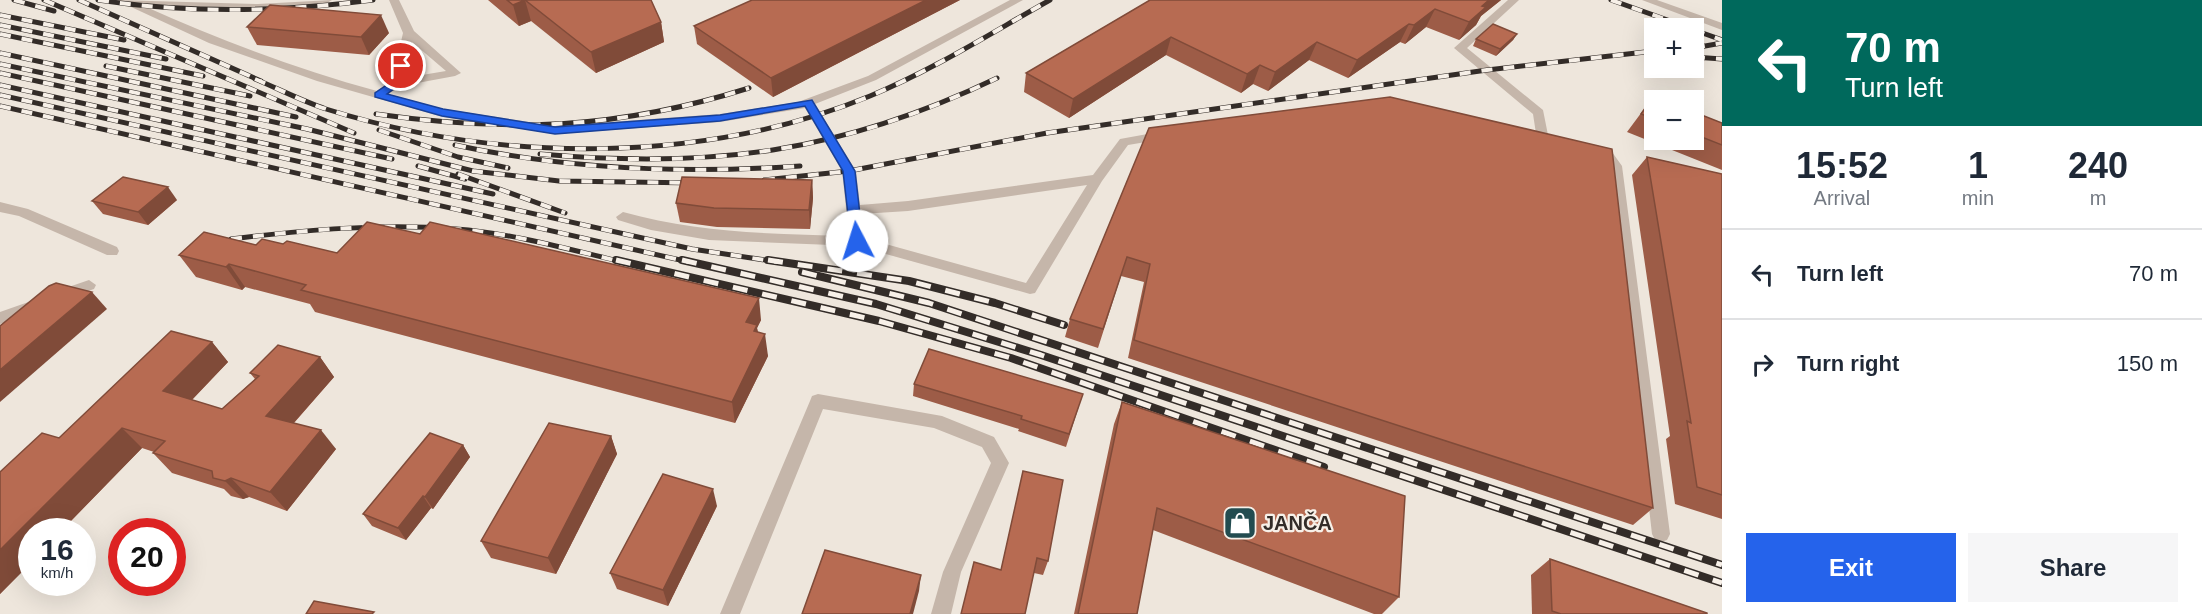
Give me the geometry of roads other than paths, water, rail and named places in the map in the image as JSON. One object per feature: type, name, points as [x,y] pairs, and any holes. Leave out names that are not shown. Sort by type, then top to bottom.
[{"type":"street","points":[[126,1],[258,8],[327,0]]},
{"type":"street","points":[[379,95],[396,83],[455,73],[409,33],[394,0]]},
{"type":"street","points":[[126,1],[213,41],[321,79],[442,112],[555,130],[720,118],[808,103],[872,78],[1018,0]]},
{"type":"street","points":[[1514,0],[1460,48],[1539,113],[1543,140]]},
{"type":"street","points":[[1647,0],[1722,27]]},
{"type":"street","points":[[396,83],[409,33]]},
{"type":"street","points":[[808,103],[849,171],[857,241]]},
{"type":"street","points":[[623,218],[655,228],[753,237],[857,241],[1030,289],[1097,179],[1124,141],[1182,133]]},
{"type":"street","points":[[1585,150],[1606,154],[1616,166],[1661,534]]},
{"type":"street","points":[[855,210],[908,206],[1097,179]]},
{"type":"street","points":[[0,207],[23,212],[112,251]]},
{"type":"street","points":[[0,318],[89,285]]},
{"type":"street","points":[[730,614],[818,401],[936,421],[988,442],[1000,463],[952,572],[941,614]]},
{"type":"railway","points":[[14,0],[54,11]]},
{"type":"railway","points":[[44,0],[354,133]]},
{"type":"railway","points":[[79,0],[261,81]]},
{"type":"railway","points":[[98,0],[167,8],[236,10],[304,7],[373,0]]},
{"type":"railway","points":[[255,79],[326,109],[392,127],[460,139],[529,147],[600,149],[669,145],[738,135],[805,119],[870,96],[939,63],[1050,0]]},
{"type":"railway","points":[[1611,0],[1662,18]]},
{"type":"railway","points":[[0,15],[124,40]]},
{"type":"railway","points":[[0,25],[166,59]]},
{"type":"railway","points":[[0,34],[203,76]]},
{"type":"railway","points":[[1704,34],[1722,40]]},
{"type":"railway","points":[[1704,46],[1722,43]]},
{"type":"railway","points":[[764,180],[849,171],[1047,133],[1487,70],[1644,52]]},
{"type":"railway","points":[[0,53],[296,117]]},
{"type":"railway","points":[[1704,58],[1722,59]]},
{"type":"railway","points":[[0,64],[307,129],[473,171],[559,181],[698,183]]},
{"type":"railway","points":[[106,66],[250,96]]},
{"type":"railway","points":[[0,73],[392,159]]},
{"type":"railway","points":[[540,154],[662,159],[774,150],[829,139],[884,124],[997,78]]},
{"type":"railway","points":[[0,85],[493,194]]},
{"type":"railway","points":[[376,114],[473,124],[564,124],[655,112],[749,88]]},
{"type":"railway","points":[[0,95],[692,249],[778,262]]},
{"type":"railway","points":[[0,106],[689,262]]},
{"type":"railway","points":[[379,130],[458,157],[508,168]]},
{"type":"railway","points":[[455,145],[541,160],[627,168],[713,170],[800,166]]},
{"type":"railway","points":[[418,166],[465,179]]},
{"type":"railway","points":[[458,174],[565,213]]},
{"type":"railway","points":[[231,239],[343,228],[428,227],[477,231],[518,238],[622,262]]},
{"type":"railway","points":[[616,260],[879,321],[1011,358],[1324,467]]},
{"type":"railway","points":[[682,260],[876,304],[1041,355],[1722,583]]},
{"type":"railway","points":[[768,260],[909,281],[995,303],[1064,325]]},
{"type":"railway","points":[[802,272],[929,303],[1722,565]]},
{"type":"place","name":"JANČA","points":[[1240,523]]}]
